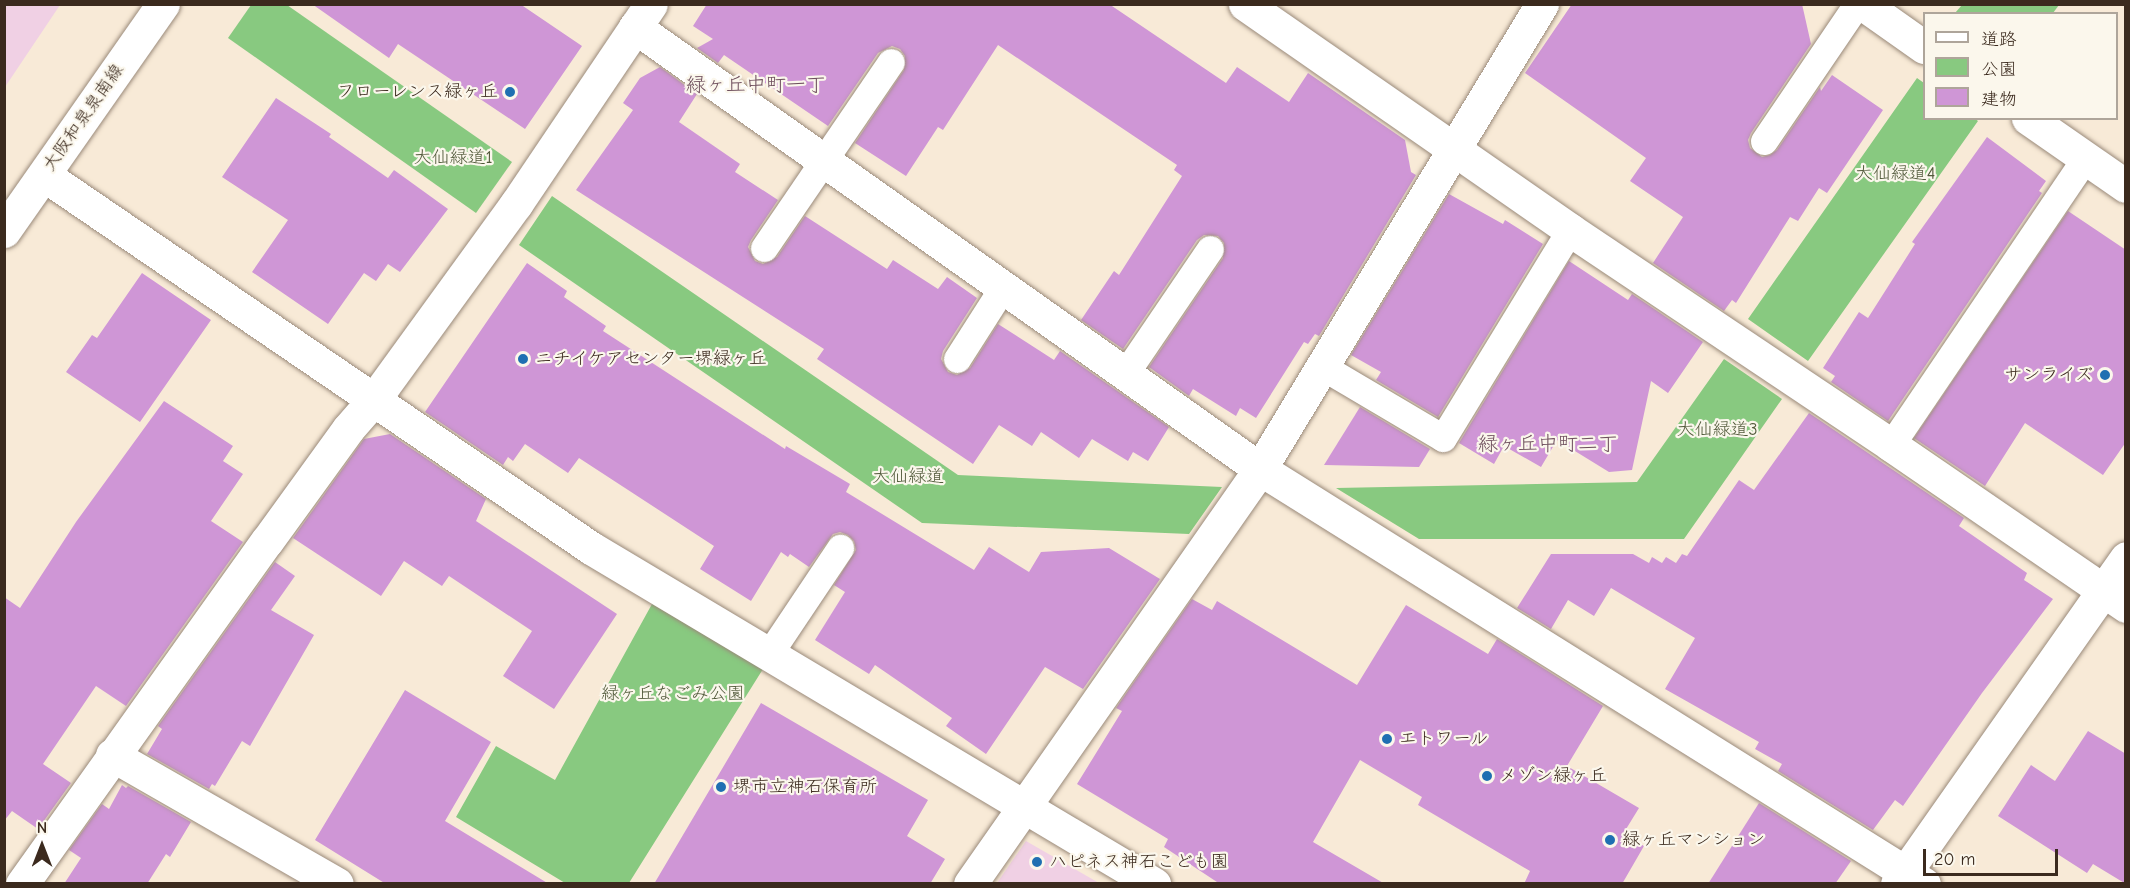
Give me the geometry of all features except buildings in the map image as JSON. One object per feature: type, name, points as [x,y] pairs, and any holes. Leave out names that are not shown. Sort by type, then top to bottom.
[{"type":"street","name":"大阪和泉泉南線","points":[[4,231],[163,4]]},
{"type":"street","points":[[1245,4],[1570,230],[2114,598]]},
{"type":"street","points":[[970,884],[1260,470],[1542,4]]},
{"type":"street","points":[[1863,4],[1923,46]]},
{"type":"street","points":[[22,884],[112,755],[348,429],[375,398],[516,204],[643,16],[823,160],[1260,470],[1909,879],[2114,598],[2126,558]]},
{"type":"street","points":[[2031,120],[2126,186]]},
{"type":"street","points":[[44,175],[375,398],[591,548],[1154,884]]},
{"type":"street","points":[[112,755],[338,884]]},
{"type":"lane","points":[[1764,141],[1857,4]]},
{"type":"lane","points":[[764,248],[891,62]]},
{"type":"lane","points":[[1891,445],[2085,158]]},
{"type":"lane","points":[[1323,367],[1443,438],[1570,230]]},
{"type":"lane","points":[[1125,374],[1210,249]]},
{"type":"lane","points":[[957,358],[1003,287]]},
{"type":"lane","points":[[769,654],[840,548]]},
{"type":"shaded area","points":[[4,5],[60,5],[5,87]]},
{"type":"shaded area","name":"ハピネス神石こども園","points":[[1026,841],[1099,883],[997,883]]},
{"type":"green space","points":[[1962,4],[2059,5],[2054,12],[1956,12]]},
{"type":"green space","name":"大仙緑道1","points":[[251,5],[287,5],[512,162],[476,213],[228,38]]},
{"type":"green space","name":"大仙緑道4","points":[[1917,78],[1923,82],[1923,120],[1978,121],[1808,361],[1748,319]]},
{"type":"green space","name":"大仙緑道","points":[[552,196],[958,475],[1222,487],[1189,534],[922,523],[519,245]]},
{"type":"green space","name":"大仙緑道3","points":[[1724,359],[1782,399],[1684,539],[1419,539],[1336,488],[1637,482]]},
{"type":"green space","name":"緑ヶ丘なごみ公園","points":[[652,604],[763,669],[629,883],[565,883],[456,817],[496,746],[555,780]]},
{"type":"place","name":"フローレンス緑ヶ丘","points":[[510,92]]},
{"type":"place","name":"ニチイケアセンター堺緑ヶ丘","points":[[523,359]]},
{"type":"place","name":"サンライズ","points":[[2105,375]]},
{"type":"place","name":"エトワール","points":[[1387,739]]},
{"type":"place","name":"メゾン緑ヶ丘","points":[[1487,776]]},
{"type":"place","name":"堺市立神石保育所","points":[[721,787]]},
{"type":"place","name":"緑ヶ丘マンション","points":[[1610,840]]},
{"type":"place","name":"ハピネス神石こども園","points":[[1037,862]]},
{"type":"district","name":"緑ヶ丘中町一丁","points":[[756,84]]},
{"type":"district","name":"緑ヶ丘中町二丁","points":[[1548,443]]}]
